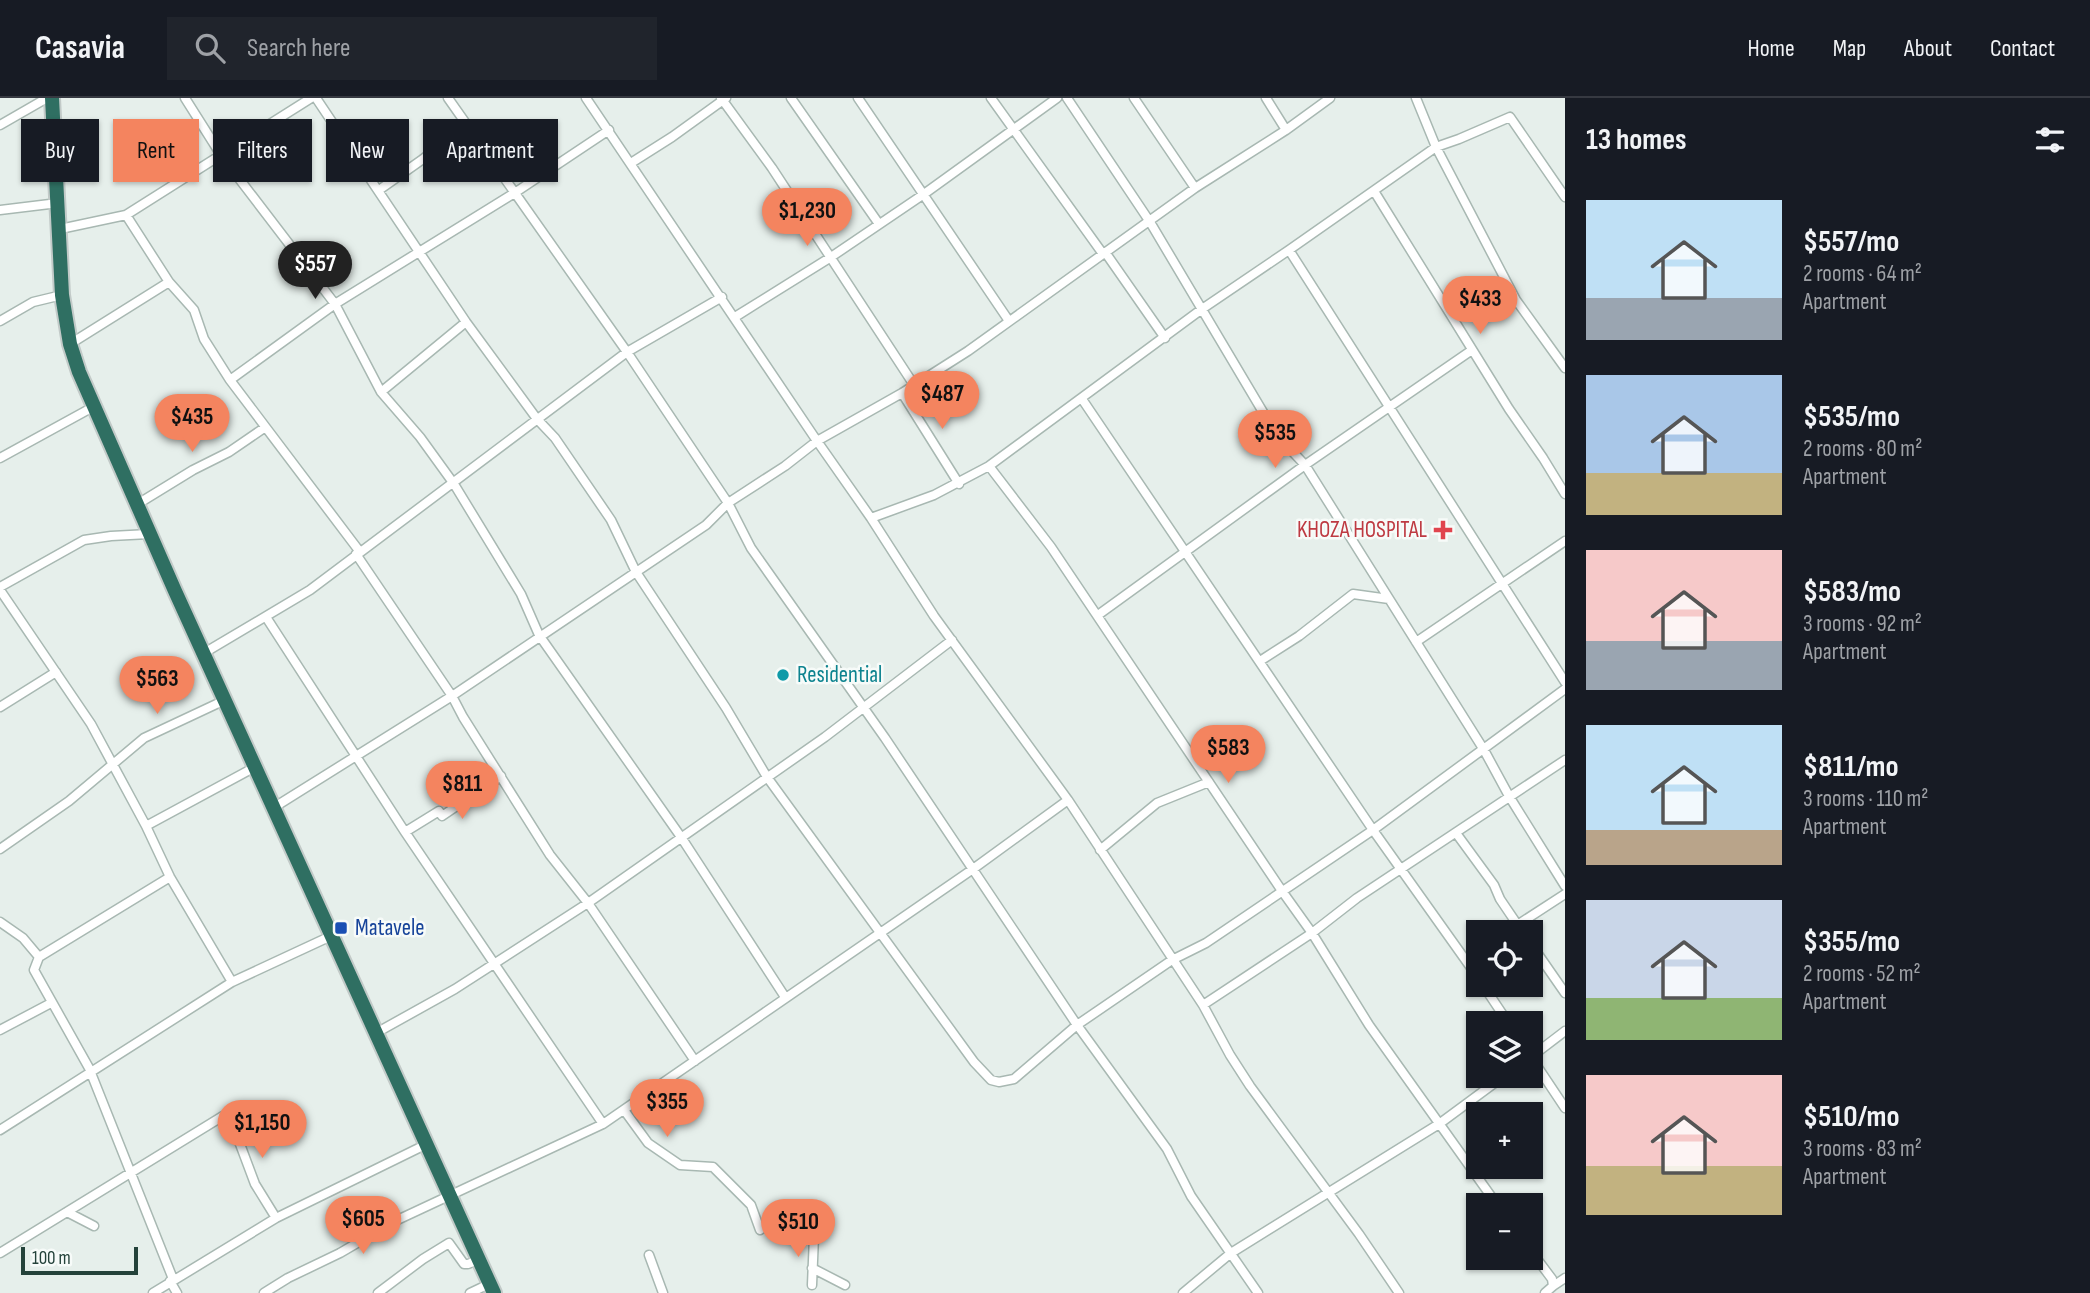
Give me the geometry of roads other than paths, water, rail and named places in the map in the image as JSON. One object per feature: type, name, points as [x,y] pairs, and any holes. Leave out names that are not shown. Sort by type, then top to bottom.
[{"type":"highway","points":[[49,98],[60,229],[62,295],[70,344],[93,407],[491,1288]]},
{"type":"street","points":[[0,125],[49,98]]},
{"type":"street","points":[[185,98],[213,142]]},
{"type":"street","points":[[278,119],[311,98]]},
{"type":"street","points":[[316,98],[466,322],[537,419],[555,438],[611,520],[636,572],[726,708],[767,777],[879,934],[974,1062],[991,1080],[999,1082],[1014,1079],[1077,1025],[1172,960],[1206,943],[1373,830],[1565,689]]},
{"type":"street","points":[[448,98],[463,119]]},
{"type":"street","points":[[586,98],[952,640],[1068,800],[1203,1005],[1236,1065],[1399,1293]]},
{"type":"street","points":[[791,98],[879,224]]},
{"type":"street","points":[[858,98],[1009,321]]},
{"type":"street","points":[[992,98],[1012,130],[1165,338]]},
{"type":"street","points":[[735,317],[924,194],[1057,98]]},
{"type":"street","points":[[1068,98],[1150,222],[1276,434],[1305,465],[1484,750],[1565,886]]},
{"type":"street","points":[[1134,98],[1195,188]]},
{"type":"street","points":[[1266,98],[1286,130]]},
{"type":"street","points":[[273,808],[452,696],[706,525],[728,503],[785,466],[817,441],[914,385],[1009,321],[1195,188],[1331,98]]},
{"type":"street","points":[[1416,98],[1436,146],[1516,300],[1565,368]]},
{"type":"street","points":[[631,163],[723,99],[772,168],[914,385]]},
{"type":"street","points":[[871,518],[959,484],[989,466],[1202,309],[1436,146],[1510,117],[1565,197]]},
{"type":"street","points":[[230,380],[335,304],[516,192],[608,130]]},
{"type":"street","points":[[379,190],[423,157]]},
{"type":"street","points":[[60,229],[126,215],[213,160]]},
{"type":"street","points":[[242,182],[335,304],[381,392],[430,450],[454,484],[521,594],[539,635],[681,838],[785,997]]},
{"type":"street","points":[[509,182],[728,503],[751,548],[863,707],[1077,1025],[1167,1149],[1191,1195],[1258,1293]]},
{"type":"street","points":[[1374,191],[1565,494]]},
{"type":"street","points":[[0,210],[58,203]]},
{"type":"street","points":[[126,215],[169,282],[194,310],[204,339],[230,380],[358,553],[452,696],[550,855],[588,903],[695,1060]]},
{"type":"street","points":[[1289,250],[1565,682]]},
{"type":"street","points":[[70,344],[169,282]]},
{"type":"street","points":[[0,321],[33,302],[62,295]]},
{"type":"street","points":[[204,653],[310,590],[627,352],[722,297]]},
{"type":"street","points":[[381,392],[466,322]]},
{"type":"street","points":[[1098,615],[1305,465],[1472,350]]},
{"type":"street","points":[[902,393],[959,484]]},
{"type":"street","points":[[1082,399],[1373,830],[1466,960]]},
{"type":"street","points":[[0,458],[93,407]]},
{"type":"street","points":[[136,505],[193,470],[229,452],[264,428]]},
{"type":"street","points":[[989,466],[1051,547],[1098,615],[1312,933],[1369,1026],[1489,1193]]},
{"type":"street","points":[[149,534],[84,540],[0,589],[91,723],[170,877],[232,982]]},
{"type":"street","points":[[1416,642],[1565,541]]},
{"type":"street","points":[[1260,661],[1299,636],[1353,594],[1389,599]]},
{"type":"street","points":[[266,617],[405,832],[603,1124]]},
{"type":"street","points":[[376,1033],[495,964],[588,903],[767,777],[952,640]]},
{"type":"street","points":[[0,708],[56,672]]},
{"type":"street","points":[[0,849],[36,826],[144,738],[225,701]]},
{"type":"street","points":[[1203,1005],[1312,933],[1357,898],[1565,760]]},
{"type":"street","points":[[146,826],[255,767]]},
{"type":"street","points":[[405,832],[439,811],[442,816],[500,776]]},
{"type":"street","points":[[1098,846],[1110,842],[1157,803],[1209,782]]},
{"type":"street","points":[[264,1293],[393,1222],[603,1124],[973,869],[1068,800]]},
{"type":"street","points":[[1456,833],[1494,885],[1515,920]]},
{"type":"street","points":[[170,877],[39,957],[34,970],[90,1072],[177,1293]]},
{"type":"street","points":[[1522,920],[1565,894]]},
{"type":"street","points":[[0,922],[23,938],[39,957]]},
{"type":"street","points":[[0,1130],[232,982],[331,936]]},
{"type":"street","points":[[1543,961],[1565,993]]},
{"type":"street","points":[[0,1030],[51,1003]]},
{"type":"street","points":[[1543,1048],[1565,1031]]},
{"type":"street","points":[[1543,1075],[1565,1108]]},
{"type":"street","points":[[1183,1293],[1231,1253],[1439,1124],[1488,1088]]},
{"type":"street","points":[[624,1110],[648,1143],[680,1166],[713,1167],[751,1205],[760,1230],[770,1223],[814,1236],[812,1284]]},
{"type":"street","points":[[0,1253],[223,1116],[228,1116],[255,1184],[276,1218]]},
{"type":"street","points":[[153,1293],[276,1218],[427,1144]]},
{"type":"street","points":[[67,1212],[94,1226]]},
{"type":"street","points":[[378,1293],[449,1243],[464,1264],[478,1260]]},
{"type":"street","points":[[649,1255],[663,1293]]},
{"type":"street","points":[[1543,1267],[1552,1279],[1553,1286]]},
{"type":"street","points":[[812,1268],[845,1285]]},
{"type":"street","points":[[1545,1293],[1565,1278]]},
{"type":"street","points":[[470,1293],[491,1288]]},
{"type":"place","name":"KHOZA HOSPITAL","points":[[1443,530]]},
{"type":"place","name":"Residential","points":[[783,675]]},
{"type":"place","name":"Matavele","points":[[341,928]]}]
